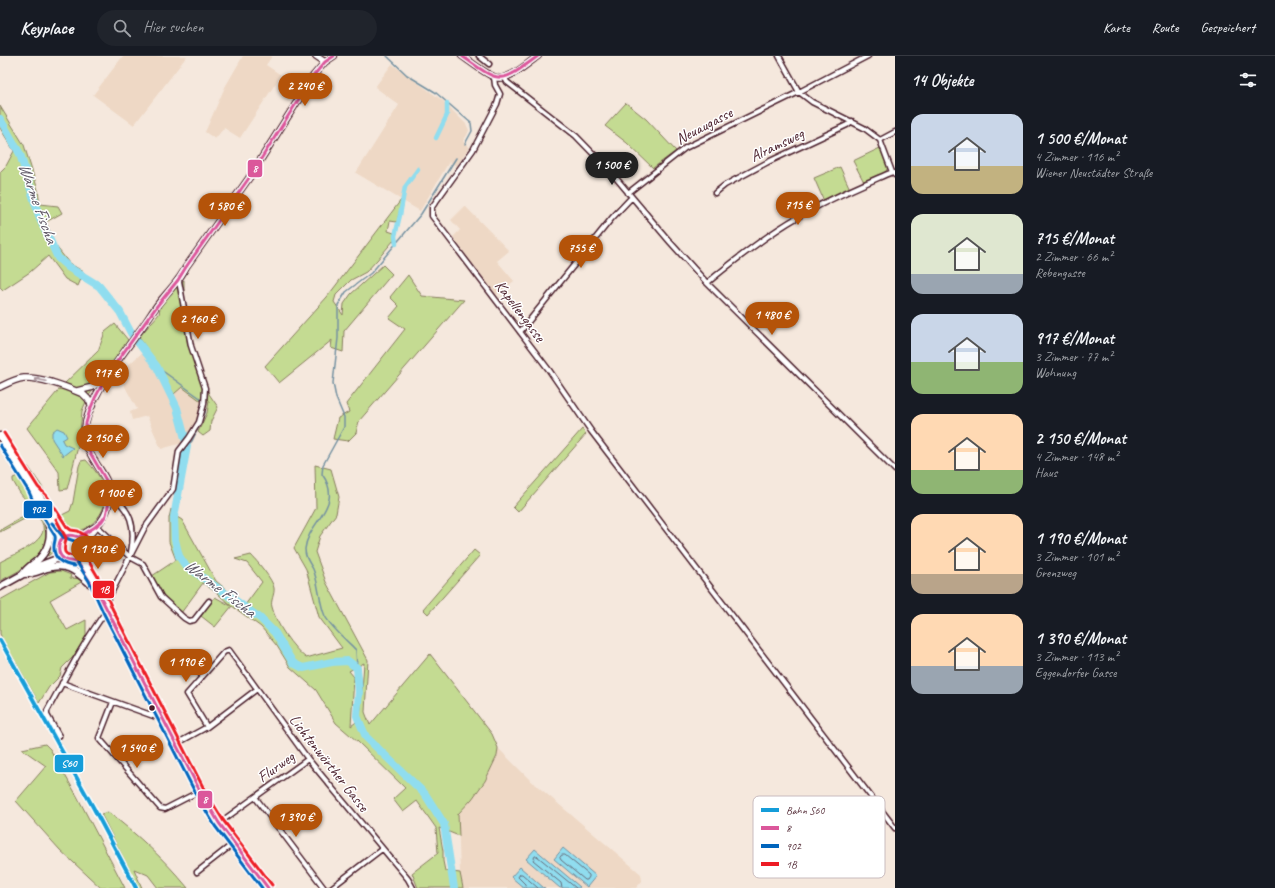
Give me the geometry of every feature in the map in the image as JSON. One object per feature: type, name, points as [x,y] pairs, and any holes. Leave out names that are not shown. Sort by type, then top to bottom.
[{"type":"main road","points":[[316,56],[325,62]]},
{"type":"main road","points":[[84,543],[106,512],[109,503],[110,493],[106,479],[88,452],[85,442],[85,425],[106,376],[163,298],[179,281],[186,267],[272,143],[314,75],[325,62],[334,56]]},
{"type":"main road","points":[[462,56],[494,77],[505,78],[538,56]]},
{"type":"main road","points":[[77,391],[93,387],[106,376]]},
{"type":"main road","points":[[0,387],[25,378],[40,380],[77,391],[86,396],[92,406]]},
{"type":"main road","points":[[0,436],[34,490],[50,528],[48,542],[42,556],[23,574]]},
{"type":"main road","points":[[34,490],[43,499],[63,530],[69,535]]},
{"type":"main road","points":[[40,504],[61,539]]},
{"type":"main road","points":[[82,556],[75,561],[62,557],[58,550],[59,542],[61,539],[69,535],[79,536],[97,526]]},
{"type":"main road","points":[[79,536],[85,547],[82,556],[83,562],[200,791],[219,823],[268,888]]},
{"type":"main road","points":[[36,567],[58,550]]},
{"type":"main road","points":[[0,587],[36,567],[62,557]]},
{"type":"main road","points":[[75,561],[96,588]]},
{"type":"main road","points":[[23,574],[32,574],[54,566],[65,566],[73,569],[96,588]]},
{"type":"street","points":[[479,56],[488,64]]},
{"type":"street","points":[[707,282],[753,245],[797,217],[893,174],[880,140],[852,121],[812,102],[799,92],[779,56]]},
{"type":"street","name":"Neuaugasse","points":[[628,193],[685,148],[868,56]]},
{"type":"street","name":"Kapellengasse","points":[[494,77],[494,82],[500,94],[498,104],[473,150],[432,207],[432,216],[549,370],[591,432],[870,796]]},
{"type":"street","points":[[505,78],[507,82],[576,136],[610,171],[707,282],[895,470]]},
{"type":"street","name":"Alramsweg","points":[[715,193],[725,185],[768,162],[847,125],[852,121]]},
{"type":"street","points":[[880,140],[895,132]]},
{"type":"street","points":[[520,332],[612,218],[632,197]]},
{"type":"street","points":[[59,736],[47,715],[47,711],[62,683],[103,616],[144,529],[173,489],[179,451],[190,438],[199,422],[204,402],[205,388],[191,346],[179,281]]},
{"type":"street","points":[[110,493],[125,508],[130,519],[133,533],[130,556]]},
{"type":"street","points":[[97,526],[130,556],[143,564],[161,597],[184,618],[189,621],[194,620],[209,601]]},
{"type":"street","name":"Lichtenwörther Gasse","points":[[207,727],[187,694],[224,652],[229,650],[308,759],[408,879],[413,888]]},
{"type":"street","points":[[62,683],[159,718],[162,717]]},
{"type":"street","points":[[176,744],[207,727],[257,689]]},
{"type":"street","points":[[112,702],[99,738],[160,808],[165,809],[200,791]]},
{"type":"street","name":"Flurweg","points":[[219,823],[308,759]]},
{"type":"street","points":[[255,797],[324,888]]},
{"type":"street","name":"Kapellengasse","points":[[885,815],[895,828]]},
{"type":"street","points":[[197,872],[234,843]]},
{"type":"street","points":[[331,888],[382,849]]},
{"type":"shaded area","points":[[123,56],[187,56],[134,125],[93,95]]},
{"type":"shaded area","points":[[243,56],[272,56],[266,65],[281,75],[240,138],[224,128],[215,139],[205,132],[225,87]]},
{"type":"shaded area","points":[[392,64],[443,101],[466,124],[469,130],[463,141],[469,147],[457,166],[449,162],[420,211],[356,173],[399,105],[375,87]]},
{"type":"shaded area","points":[[465,206],[509,251],[497,261],[514,281],[496,295],[453,237],[460,230],[451,220]]},
{"type":"shaded area","points":[[143,352],[155,368],[171,399],[175,398],[174,394],[181,387],[201,401],[198,421],[188,437],[182,443],[161,449],[147,416],[132,420],[130,412],[137,409],[123,383],[125,379],[119,373]]},
{"type":"shaded area","points":[[498,748],[529,779],[641,874],[642,881],[636,888],[463,888],[460,873],[458,814],[472,799],[485,781],[497,756]]},
{"type":"green space","points":[[626,103],[646,119],[676,151],[653,168],[627,143],[605,126]]},
{"type":"green space","points":[[0,106],[24,145],[38,190],[40,204],[58,206],[62,213],[46,222],[55,245],[69,263],[84,272],[78,286],[65,279],[48,256],[30,272],[3,290],[0,287],[0,172],[6,166],[14,151],[0,128]]},
{"type":"green space","points":[[880,148],[888,167],[885,173],[864,182],[853,161]]},
{"type":"green space","points":[[840,167],[850,189],[824,201],[814,178]]},
{"type":"green space","points":[[401,200],[397,222],[390,221],[388,231],[394,233],[394,240],[366,272],[351,280],[336,295],[334,302],[343,315],[344,304],[351,294],[383,265],[392,274],[344,331],[343,352],[331,348],[332,340],[279,383],[265,366],[327,297]]},
{"type":"green space","points":[[408,275],[422,296],[464,300],[359,421],[356,433],[348,441],[333,439],[338,418],[349,412],[346,404],[405,329],[389,318],[399,306],[390,297]]},
{"type":"green space","points":[[184,280],[184,301],[193,347],[209,394],[218,407],[211,421],[210,431],[203,436],[198,432],[207,413],[209,401],[201,401],[182,387],[174,394],[158,365],[139,337],[159,314],[161,304],[173,289]]},
{"type":"green space","points":[[115,324],[128,340],[88,397],[82,411],[79,443],[67,489],[60,490],[59,472],[27,428],[62,386],[98,351],[105,332]]},
{"type":"green space","points":[[582,429],[586,434],[518,512],[513,507]]},
{"type":"green space","points":[[86,460],[94,470],[105,489],[106,500],[96,520],[88,527],[79,531],[72,531],[65,526],[62,515],[70,511],[79,466],[81,461]]},
{"type":"green space","points":[[315,465],[331,469],[339,497],[336,514],[320,536],[315,552],[326,582],[368,660],[365,712],[370,725],[430,654],[492,734],[498,748],[497,756],[485,781],[472,799],[458,814],[459,836],[439,828],[445,871],[460,873],[463,888],[418,888],[412,873],[438,853],[436,828],[417,801],[403,812],[393,799],[405,788],[358,742],[336,723],[316,690],[290,667],[277,646],[261,627],[232,606],[215,627],[201,616],[215,597],[231,606],[203,583],[181,613],[164,596],[152,576],[176,560],[169,542],[169,518],[171,509],[177,517],[182,520],[216,581],[245,605],[262,582],[247,563],[235,559],[251,555],[254,558],[271,580],[273,585],[274,590],[272,605],[277,621],[290,642],[306,658],[342,648],[319,617],[306,569],[294,548],[316,508]],"holes":[[[364,663],[360,719],[351,726],[354,677],[349,671]]]},
{"type":"green space","points":[[28,466],[45,491],[58,516],[25,467]]},
{"type":"green space","points":[[18,476],[23,479],[40,511],[36,517],[30,516],[0,532],[0,530],[30,513],[34,508],[18,490],[13,481],[13,478]]},
{"type":"green space","points":[[39,518],[44,519],[48,530],[44,549],[32,562],[0,581],[0,562],[32,545],[42,533],[43,526]]},
{"type":"green space","points":[[52,528],[58,539],[55,550],[48,556],[46,554]]},
{"type":"green space","points":[[474,550],[480,555],[428,614],[423,609]]},
{"type":"green space","points":[[61,571],[71,575],[70,578],[83,579],[83,581],[50,600],[67,630],[86,620],[86,637],[73,657],[62,668],[60,676],[49,687],[39,703],[0,634],[0,600],[50,572]]},
{"type":"green space","points":[[45,744],[50,749],[77,796],[125,888],[101,888],[60,850],[16,801],[46,766],[22,749]]},
{"type":"green space","points":[[108,812],[170,867],[188,888],[158,888],[148,875],[134,869],[142,888],[139,888],[101,814]]},
{"type":"water","points":[[57,428],[64,431],[67,437],[62,440],[64,444],[73,448],[63,456],[52,439],[52,432]]},
{"type":"water","points":[[563,848],[596,876],[587,887],[554,859]]},
{"type":"water","points":[[535,849],[580,887],[560,888],[526,859]]},
{"type":"water","points":[[520,867],[544,888],[524,888],[511,877]]},
{"type":"waterway","points":[[387,56],[407,75],[435,92],[471,123],[472,131],[465,144]]},
{"type":"waterway","points":[[436,138],[447,115],[447,103]]},
{"type":"waterway","name":"Warme Fischa","points":[[0,119],[20,154],[40,219],[58,258],[68,267],[99,286],[120,312],[131,333],[157,367],[177,408],[187,446],[174,517],[175,540],[179,556],[185,565],[260,618],[275,633],[293,663],[303,668],[332,662],[348,661],[357,668],[359,692],[357,716],[366,737],[425,794],[444,824],[454,888]]},
{"type":"waterway","points":[[357,668],[356,650],[335,629],[325,616],[321,605],[317,580],[305,552],[312,530],[328,504],[328,485],[322,474],[323,465],[344,427],[344,417],[336,398],[333,383],[338,338],[338,305],[346,292],[371,273],[421,214],[456,158]]},
{"type":"waterway","points":[[396,244],[395,236],[405,187],[418,169]]},
{"type":"waterway","points":[[157,367],[203,400]]},
{"type":"waterway","points":[[201,421],[205,413],[206,402]]},
{"type":"waterway","points":[[187,446],[192,441],[200,424]]},
{"type":"rail line","name":"S60","points":[[0,640],[93,807],[136,888]]},
{"type":"transit line","name":"8","points":[[268,888],[219,823],[200,791],[96,588],[90,582],[78,563],[63,558],[59,552],[59,546],[61,540],[66,536],[73,535],[79,537],[95,527],[106,515],[109,502],[107,482],[89,451],[85,439],[86,423],[90,410],[108,374],[157,306],[178,280],[249,178],[314,75],[325,62],[334,56]]},
{"type":"transit line","name":"8","points":[[462,56],[485,72],[493,76],[500,77],[507,76],[515,72],[538,56]]},
{"type":"transit line","name":"1B","points":[[4,433],[38,487],[47,496],[67,527],[86,536],[90,547],[87,556],[88,560],[98,577],[112,608],[204,789],[223,820],[272,885]]},
{"type":"transit line","name":"902","points":[[0,445],[55,536],[54,551],[57,558],[63,563],[75,566]]},
{"type":"transit line","name":"1B","points":[[56,519],[66,538],[64,548],[65,553],[75,556]]},
{"type":"transit line","name":"902","points":[[52,523],[63,537],[77,542],[79,547],[77,554]]},
{"type":"transit line","name":"902","points":[[77,557],[78,564],[89,581],[103,612],[196,794],[215,826],[262,888]]}]
